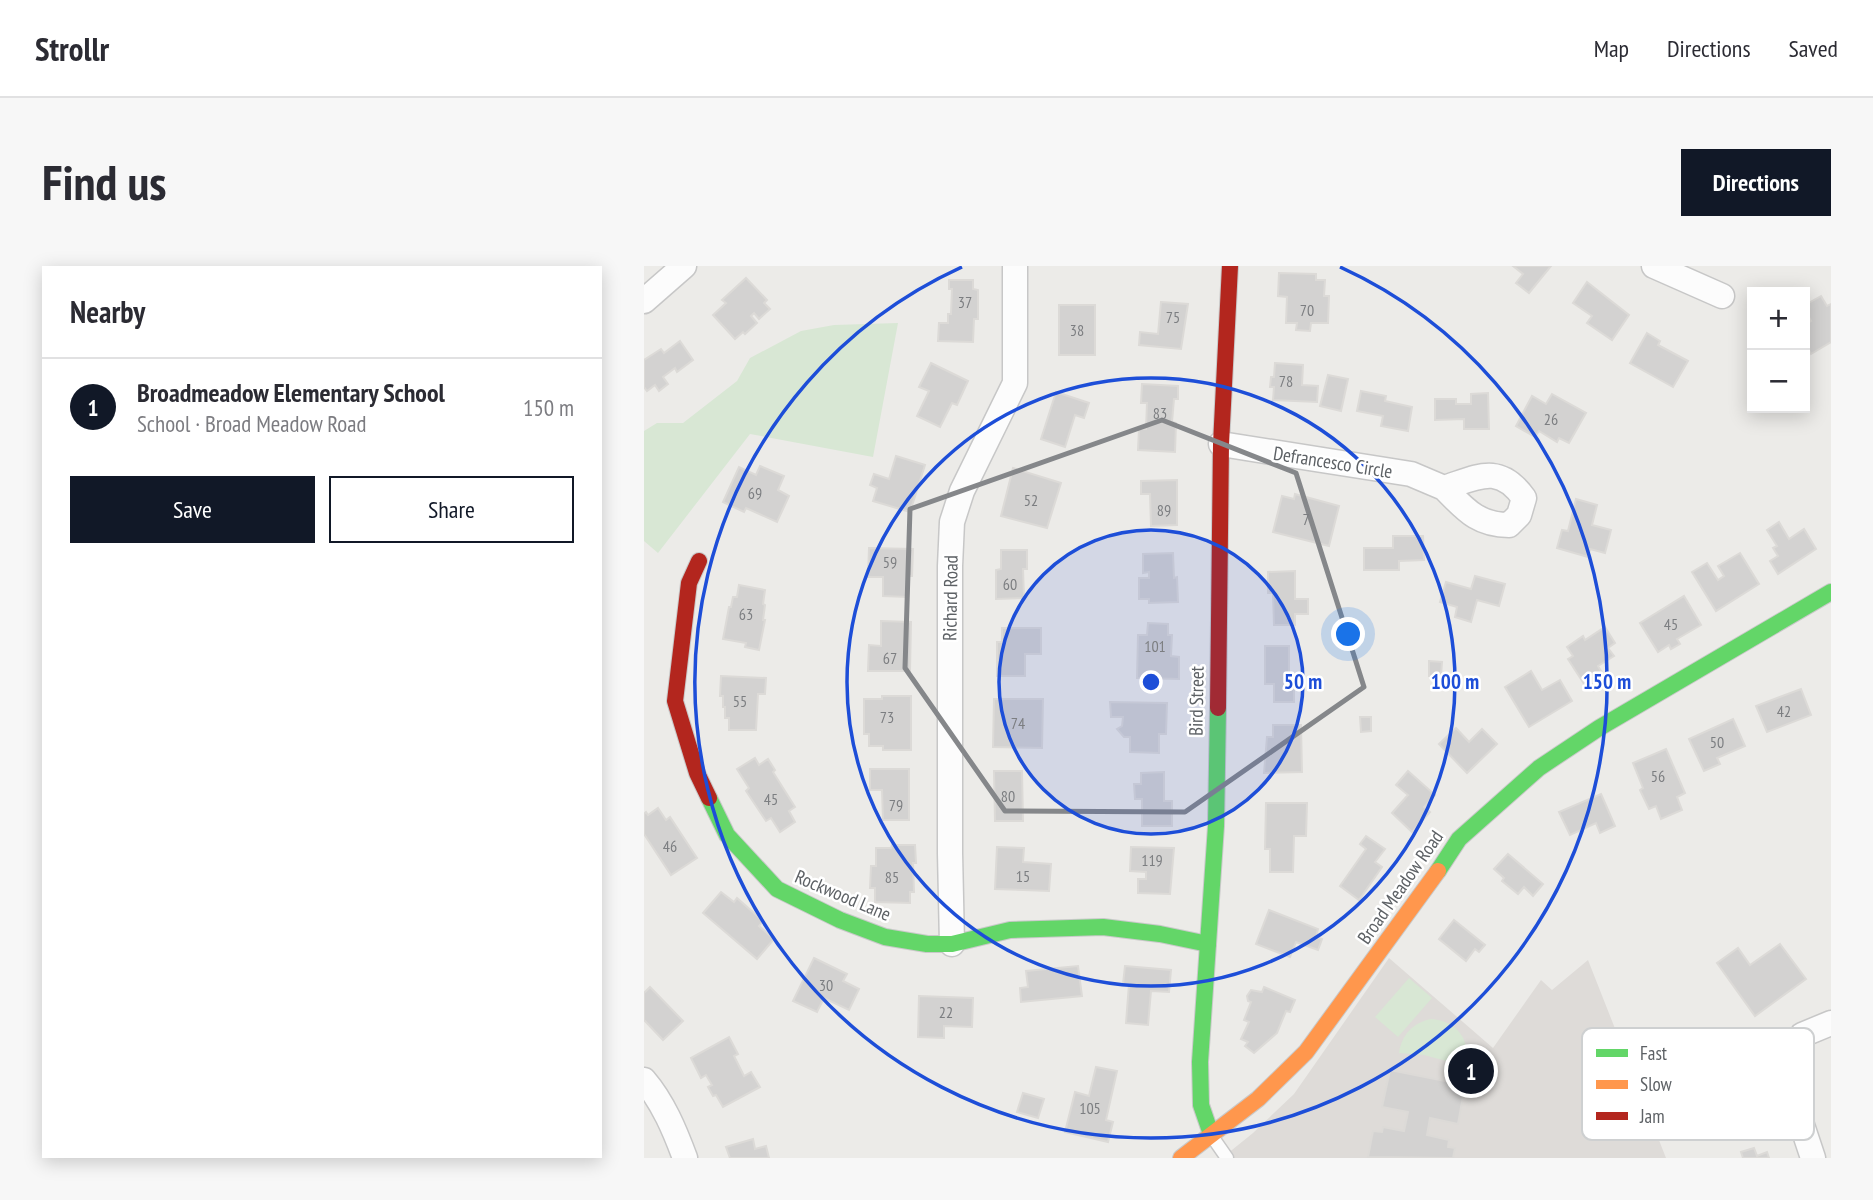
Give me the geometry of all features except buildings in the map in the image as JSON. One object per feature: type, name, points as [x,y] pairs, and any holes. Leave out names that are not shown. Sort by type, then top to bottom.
[{"type":"street","points":[[644,301],[684,266]]},
{"type":"street","name":"Richard Road","points":[[952,944],[952,522],[962,491],[1015,383],[1015,266]]},
{"type":"street","name":"Bird Street","points":[[1211,1134],[1202,1105],[1200,1062],[1216,825],[1220,444],[1230,266]]},
{"type":"street","points":[[1654,266],[1722,296]]},
{"type":"street","name":"Defrancesco Circle","points":[[1220,444],[1411,474],[1444,488]]},
{"type":"street","name":"Rockwood Lane","points":[[699,561],[689,583],[675,701],[697,773],[727,835],[777,889],[839,920],[885,937],[927,944],[952,944],[1010,930],[1058,927],[1103,927],[1160,933],[1208,944]]},
{"type":"street","name":"Broad Meadow Road","points":[[1181,1158],[1258,1099],[1306,1052],[1419,900],[1459,839],[1539,768],[1599,728],[1831,592]]},
{"type":"street","points":[[1814,1030],[1831,1023]]},
{"type":"street","points":[[644,1080],[669,1119],[685,1158]]},
{"type":"street","points":[[1808,1140],[1813,1158]]},
{"type":"lane","points":[[1211,1134],[1227,1158]]},
{"type":"highlighted area","points":[[1162,420],[1296,473],[1364,687],[1185,812],[1005,811],[905,668],[910,509]]},
{"type":"shaded area","points":[[1389,958],[1493,1048],[1541,980],[1552,990],[1588,960],[1615,1028],[1582,1028],[1582,1140],[1659,1140],[1666,1158],[1222,1158],[1294,1094]]},
{"type":"green space","points":[[898,323],[873,457],[750,434],[658,553],[644,541],[644,431],[657,423],[683,423],[737,381],[750,358],[801,331],[834,325]]},
{"type":"green space","points":[[1409,978],[1432,998],[1398,1037],[1375,1017]]},
{"type":"green space","points":[[1431,1019],[1448,1024],[1460,1034],[1466,1048],[1465,1066],[1424,1055],[1399,1053],[1409,1030]]},
{"type":"traffic: fast","points":[[1438,871],[1459,839],[1539,768],[1599,728],[1831,592]]},
{"type":"traffic: fast","points":[[1211,1134],[1201,1105],[1200,1062],[1216,826],[1218,708]]},
{"type":"traffic: fast","points":[[709,798],[727,835],[777,889],[840,920],[885,937],[927,944],[952,944],[1010,930],[1103,927],[1160,934],[1208,944]]},
{"type":"traffic: slow","points":[[1181,1158],[1258,1099],[1306,1052],[1438,871]]},
{"type":"traffic: jam","points":[[1218,708],[1221,444],[1230,266]]},
{"type":"traffic: jam","points":[[699,561],[689,583],[675,701],[697,773],[709,798]]},
{"type":"place","name":"Broadmeadow Elementary School","points":[[1471,1071]]}]
